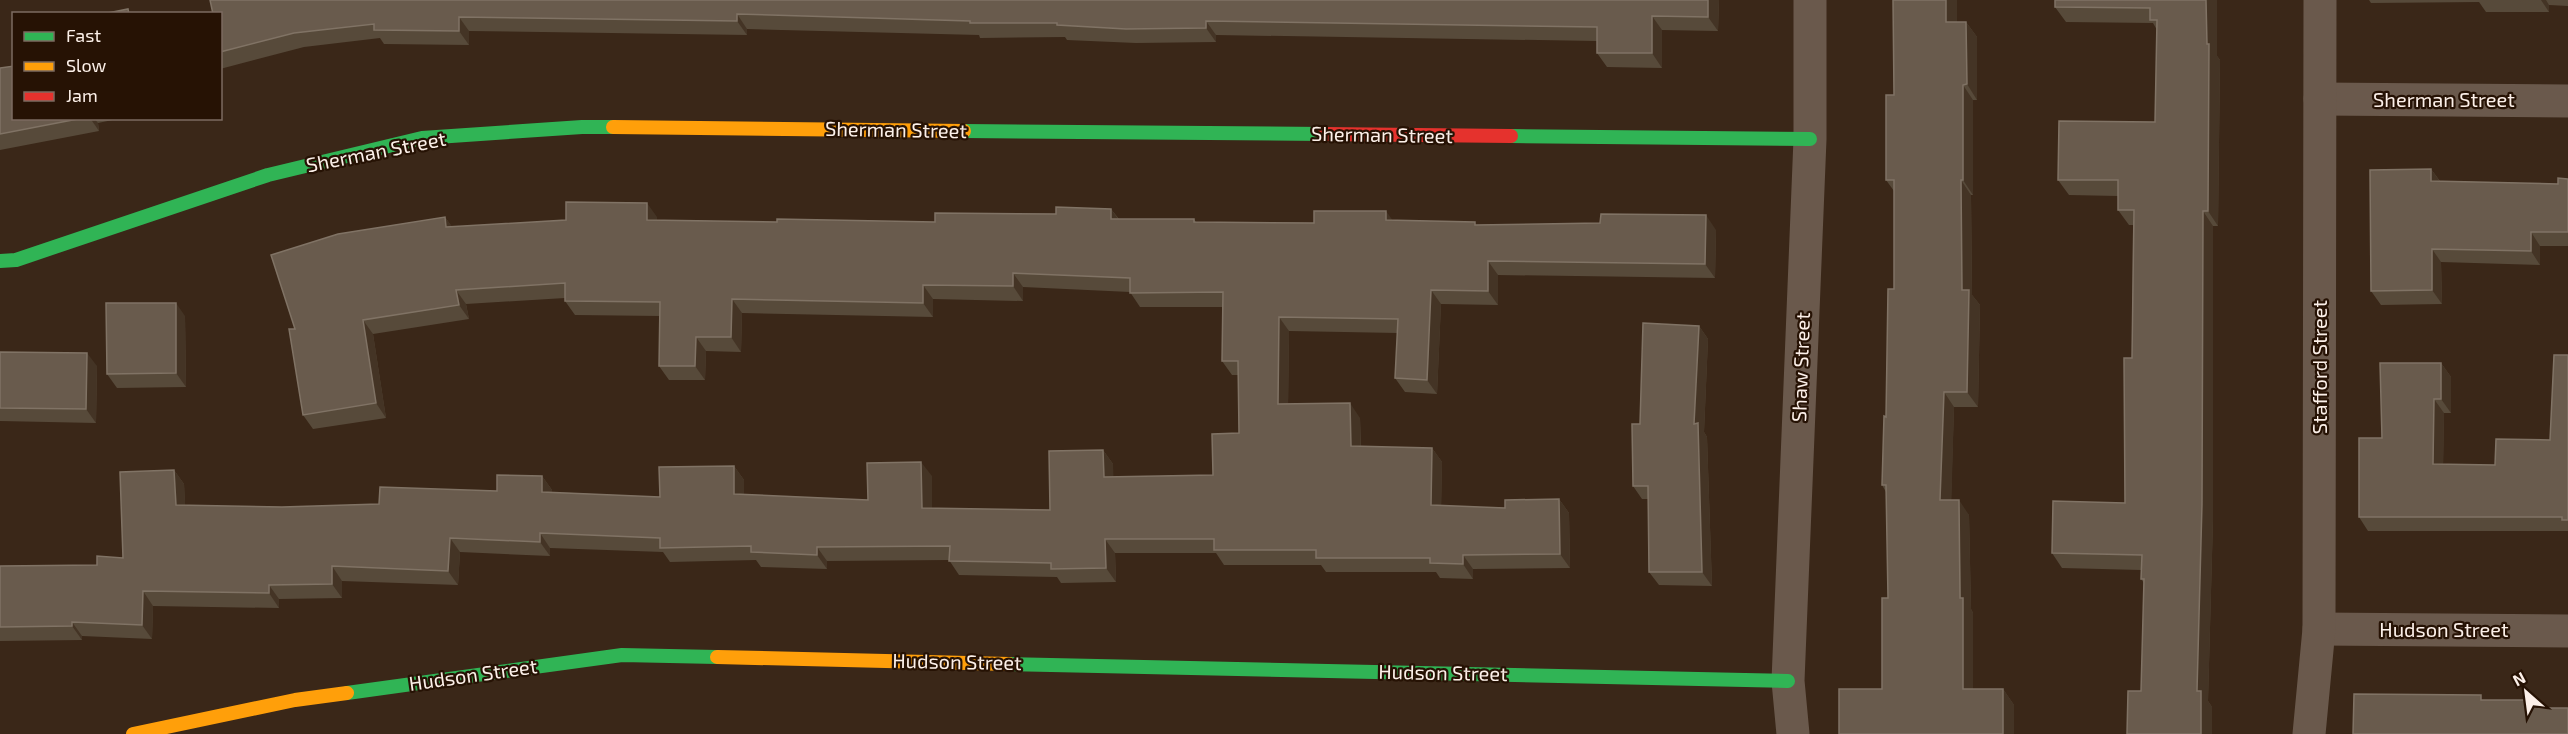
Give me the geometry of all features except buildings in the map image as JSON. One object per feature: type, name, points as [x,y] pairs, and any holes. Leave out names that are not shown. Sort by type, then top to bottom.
[{"type":"street","name":"Shaw Street","points":[[1793,734],[1788,681],[1810,139],[1810,0]]},
{"type":"street","name":"Stafford Street","points":[[2309,734],[2319,629],[2320,0]]},
{"type":"street","name":"Sherman Street","points":[[2320,99],[2568,101]]},
{"type":"street","name":"Sherman Street","points":[[0,261],[15,260],[268,175],[422,138],[559,129],[1810,139]]},
{"type":"street","name":"Hudson Street","points":[[2319,629],[2568,631]]},
{"type":"street","name":"Hudson Street","points":[[133,734],[295,700],[622,655],[1788,681]]},
{"type":"traffic: fast","points":[[0,261],[16,260],[268,175],[422,138],[613,127]]},
{"type":"traffic: fast","points":[[964,131],[1324,134]]},
{"type":"traffic: fast","points":[[1511,136],[1810,139]]},
{"type":"traffic: fast","points":[[347,693],[622,655],[717,657]]},
{"type":"traffic: fast","points":[[1009,664],[1788,681]]},
{"type":"traffic: slow","points":[[613,127],[964,131]]},
{"type":"traffic: slow","points":[[717,657],[1009,664]]},
{"type":"traffic: slow","points":[[133,734],[295,700],[347,693]]},
{"type":"traffic: jam","points":[[1324,134],[1511,136]]}]
